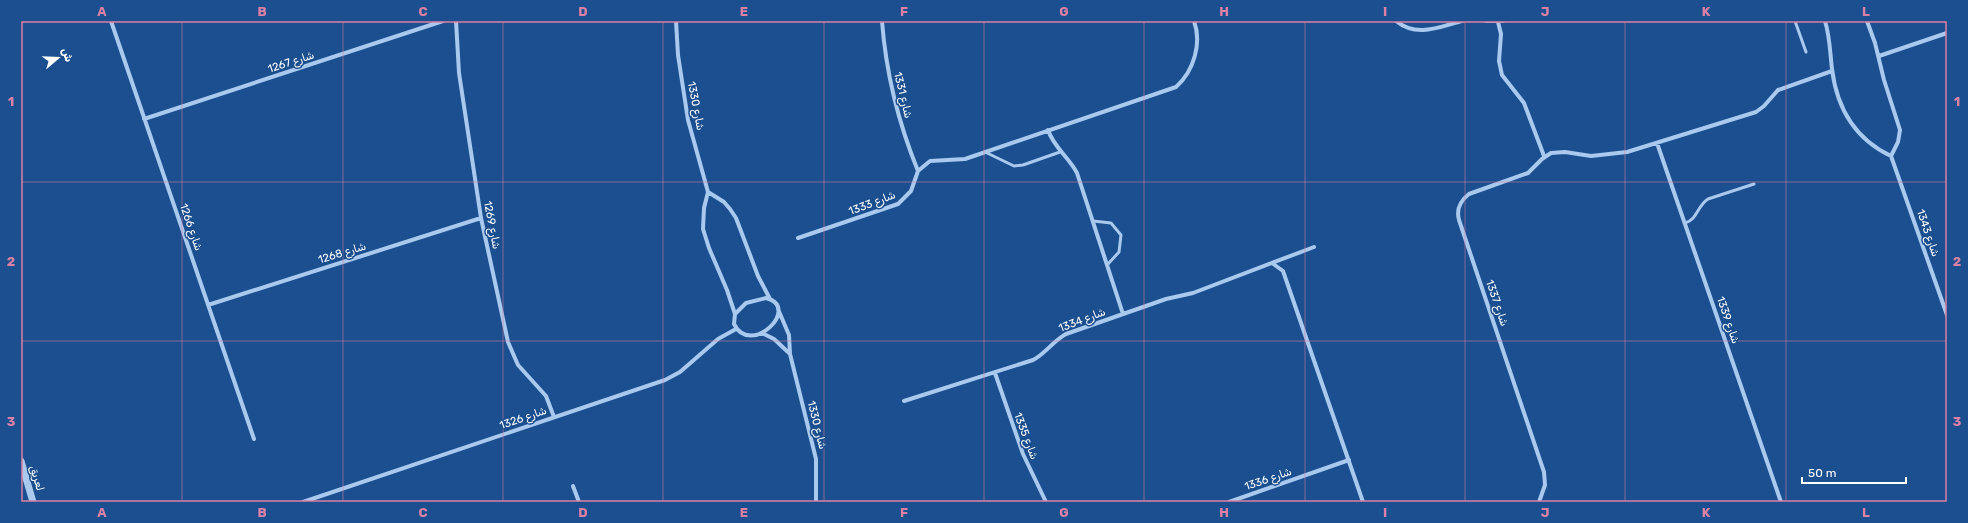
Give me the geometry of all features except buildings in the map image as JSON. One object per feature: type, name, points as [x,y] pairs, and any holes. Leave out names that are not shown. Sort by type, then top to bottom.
[{"type":"street","name":"شارع 1266","points":[[111,21],[254,439]]},
{"type":"street","name":"شارع 1267","points":[[144,119],[443,21]]},
{"type":"street","name":"شارع 1269","points":[[456,21],[463,101],[481,218],[511,350],[522,372],[546,396],[554,417]]},
{"type":"street","name":"شارع 1330","points":[[676,21],[678,55],[687,112],[708,192],[704,208],[703,230],[727,290],[734,314]]},
{"type":"street","name":"شارع 1331","points":[[882,21],[888,71],[893,96],[906,141],[918,171]]},
{"type":"street","points":[[918,171],[926,164],[935,160],[955,160],[985,152],[1171,89],[1180,83],[1192,63],[1198,39],[1194,21]]},
{"type":"street","points":[[1396,21],[1406,27],[1421,31],[1436,29],[1462,21]]},
{"type":"street","points":[[1486,21],[1503,21]]},
{"type":"street","points":[[1825,21],[1830,41],[1832,72],[1839,98],[1853,127],[1865,141],[1891,156],[1898,142],[1900,130],[1879,56],[1867,21]]},
{"type":"street","points":[[1498,22],[1501,34],[1499,61],[1502,75],[1524,103],[1544,156],[1558,152],[1591,156],[1614,154],[1657,143],[1756,112],[1764,106],[1778,90],[1832,72]]},
{"type":"street","points":[[1879,56],[1947,33]]},
{"type":"street","points":[[1048,130],[1053,142],[1060,152],[1074,167],[1108,264],[1123,314]]},
{"type":"street","name":"شارع 1339","points":[[1657,143],[1781,502]]},
{"type":"street","name":"شارع 1337","points":[[1539,502],[1545,485],[1544,472],[1458,215],[1461,200],[1469,194],[1528,173],[1544,156]]},
{"type":"street","name":"شارع 1343","points":[[1891,156],[1947,315]]},
{"type":"street","name":"شارع 1333","points":[[798,238],[898,204],[911,191],[918,171]]},
{"type":"street","points":[[708,192],[716,196],[730,209],[736,218],[758,276],[770,299],[777,305],[778,309],[779,314],[774,323],[762,333],[746,335],[736,329],[734,324],[734,314],[740,307],[752,300],[766,298],[770,299]]},
{"type":"street","name":"شارع 1268","points":[[208,305],[481,218]]},
{"type":"street","name":"شارع 1334","points":[[904,401],[1038,358],[1055,341],[1066,334],[1166,299],[1193,293],[1314,247]]},
{"type":"street","points":[[1271,263],[1283,271],[1363,502]]},
{"type":"street","name":"شارع 1330","points":[[778,309],[789,335],[790,354],[816,459],[816,502]]},
{"type":"street","name":"شارع 1326","points":[[303,502],[672,377],[687,367],[718,339],[736,329]]},
{"type":"street","points":[[762,333],[774,339],[790,354]]},
{"type":"street","name":"شارع 1335","points":[[995,373],[1022,454],[1046,502]]},
{"type":"street","name":"شارع 1336","points":[[1229,502],[1349,460]]},
{"type":"street","name":"لعريق","points":[[21,461],[33,502]]},
{"type":"street","points":[[573,486],[579,502]]},
{"type":"lane","points":[[1795,21],[1806,52]]},
{"type":"lane","points":[[985,152],[1014,166],[1023,165],[1060,152]]},
{"type":"lane","points":[[1685,223],[1694,218],[1701,204],[1708,199],[1754,184]]},
{"type":"lane","points":[[1093,221],[1111,223],[1121,235],[1119,252],[1108,264]]}]
